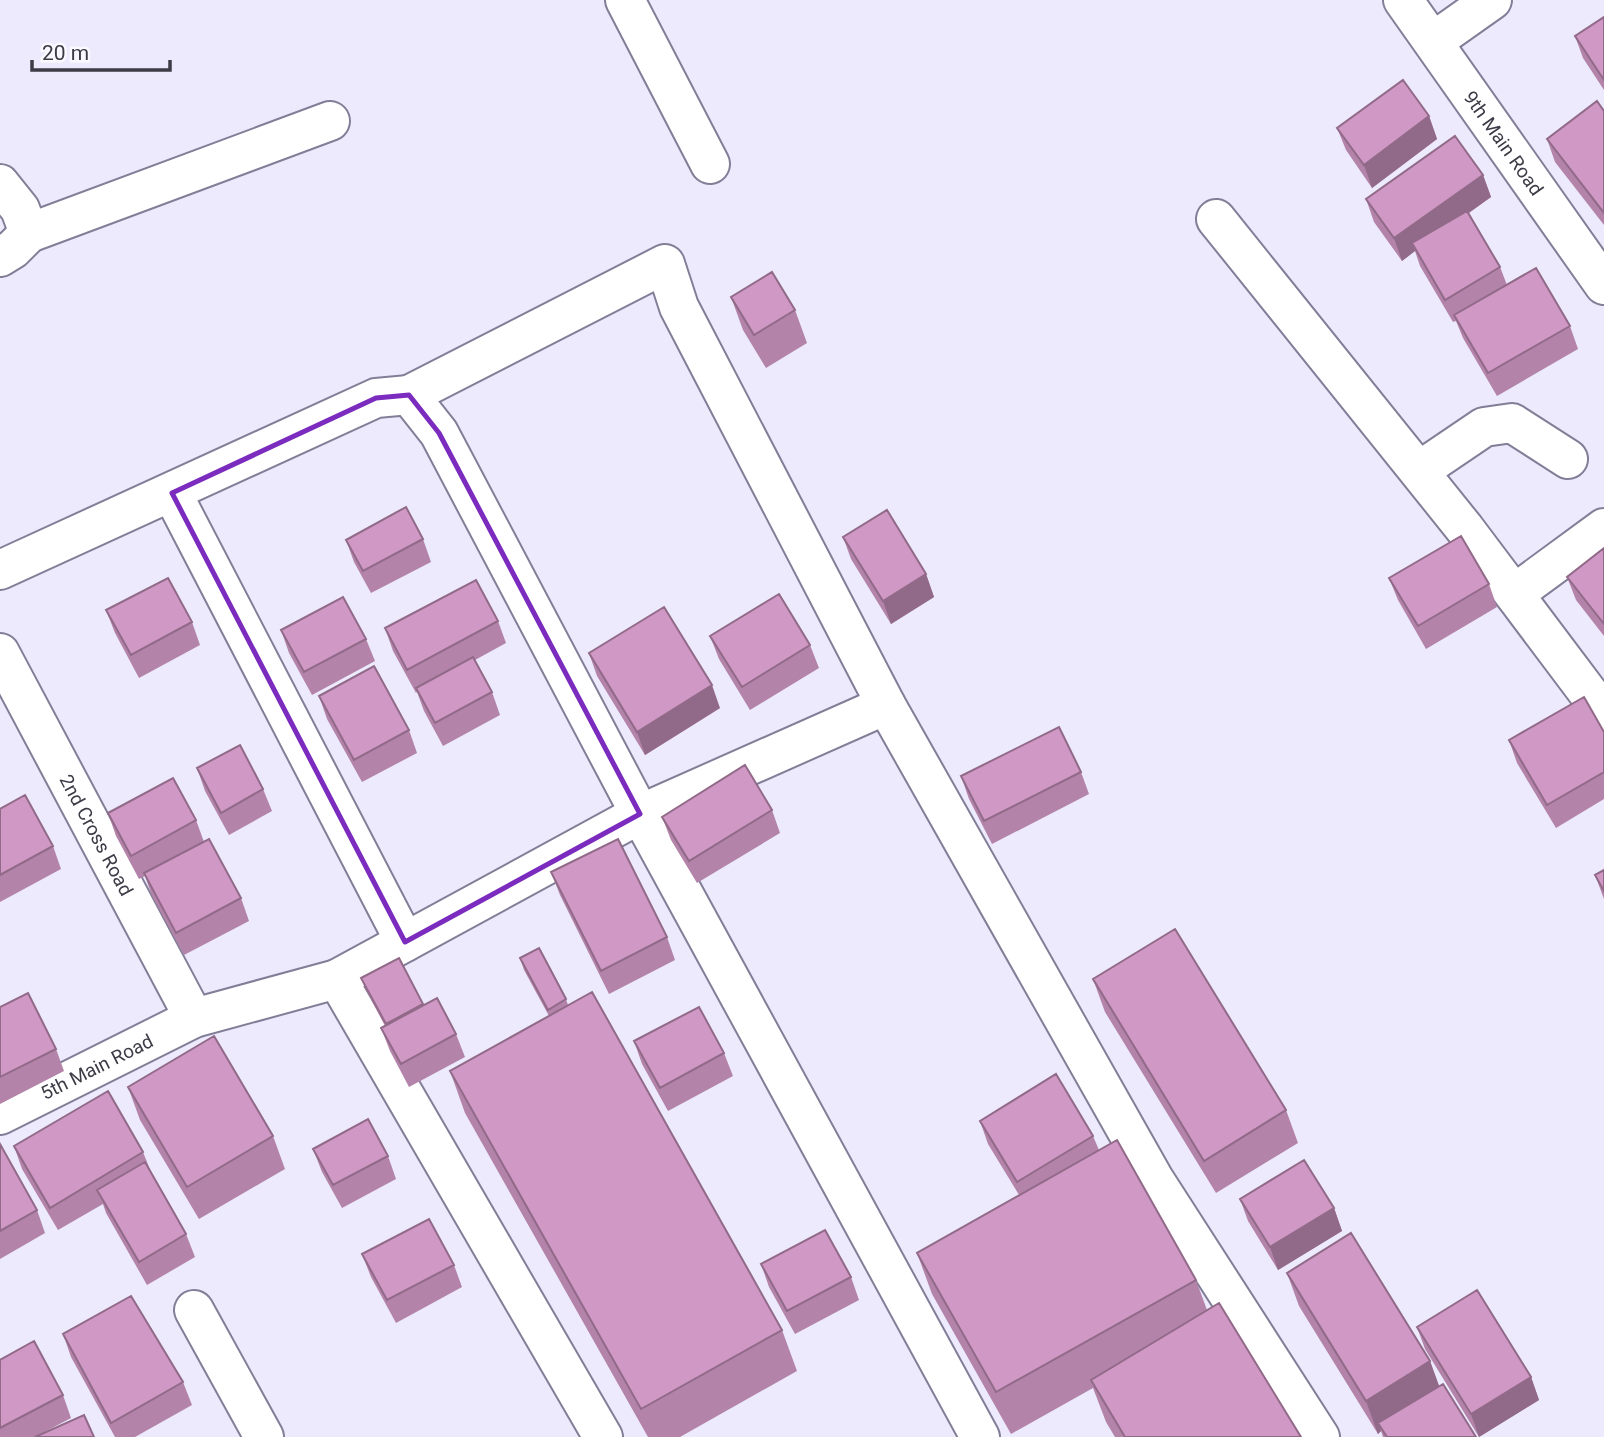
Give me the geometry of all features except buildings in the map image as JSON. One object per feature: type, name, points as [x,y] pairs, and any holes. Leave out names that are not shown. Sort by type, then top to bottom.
[{"type":"street","points":[[625,0],[710,164]]},
{"type":"street","name":"9th Main Road","points":[[1402,0],[1434,41],[1604,285]]},
{"type":"street","points":[[1434,41],[1492,0]]},
{"type":"street","points":[[0,257],[13,249],[29,233],[330,121]]},
{"type":"street","points":[[0,184],[20,209],[29,233]]},
{"type":"street","points":[[1216,219],[1419,471],[1604,714]]},
{"type":"street","points":[[0,570],[376,398],[409,395],[665,264],[679,307],[886,705],[1154,1179],[1320,1437]]},
{"type":"street","points":[[409,395],[439,433],[640,814],[980,1437]]},
{"type":"street","points":[[1419,471],[1484,427],[1512,423],[1567,459]]},
{"type":"street","points":[[172,493],[405,942]]},
{"type":"street","points":[[1514,594],[1604,528]]},
{"type":"street","name":"2nd Cross Road","points":[[0,653],[194,1018]]},
{"type":"street","name":"5th Main Road","points":[[0,1115],[194,1018],[337,979],[640,814],[886,705]]},
{"type":"street","points":[[337,979],[603,1437]]},
{"type":"street","points":[[194,1310],[264,1437]]},
{"type":"highlighted area","points":[[409,395],[439,433],[640,814],[405,942],[172,493],[376,398]]}]
